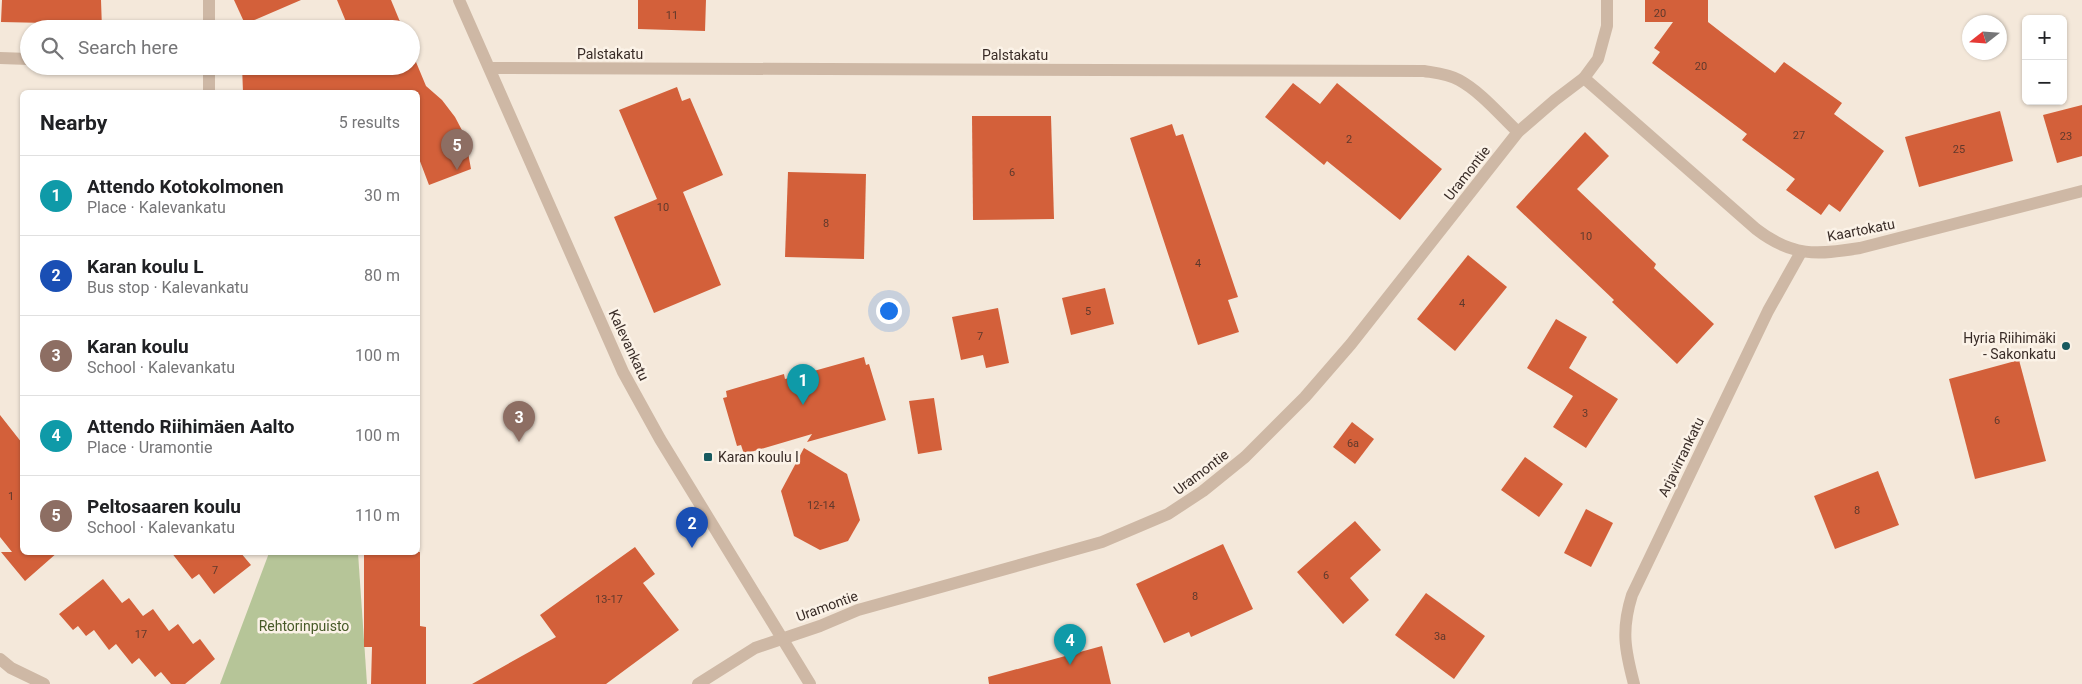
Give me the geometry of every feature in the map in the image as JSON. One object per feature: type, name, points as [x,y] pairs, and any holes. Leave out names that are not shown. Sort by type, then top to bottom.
[{"type":"street","points":[[209,0],[209,20]]},
{"type":"street","name":"Kalevankatu","points":[[459,0],[623,372],[660,440],[810,684]]},
{"type":"street","name":"Uramontie","points":[[698,684],[755,648],[820,626],[858,610],[1102,542],[1168,514],[1203,491],[1245,457],[1305,397],[1351,344],[1518,132],[1584,78],[1598,59],[1607,26],[1607,0]]},
{"type":"street","points":[[0,58],[20,59]]},
{"type":"street","name":"Palstakatu","points":[[490,68],[1424,71],[1458,80],[1476,92],[1518,132]]},
{"type":"street","points":[[209,75],[209,90]]},
{"type":"street","name":"Kaartokatu","points":[[1584,78],[1756,229],[1774,243],[1801,252],[1832,252],[1860,248],[2082,191]]},
{"type":"street","name":"Arjavirrankatu","points":[[1634,684],[1625,634],[1625,616],[1632,595],[1764,320],[1801,252]]},
{"type":"street","points":[[0,659],[11,668],[44,684]]},
{"type":"green space","name":"Rehtorinpuisto","points":[[268,555],[358,555],[367,684],[220,684]]},
{"type":"building","points":[[2,0],[101,0],[102,20],[20,20],[20,22],[1,22]]},
{"type":"building","points":[[234,0],[301,0],[254,20],[243,20]]},
{"type":"building","points":[[337,0],[391,0],[399,20],[345,20]]},
{"type":"building","points":[[638,0],[706,0],[705,31],[638,29]]},
{"type":"building","points":[[1645,0],[1708,0],[1708,22],[1726,36],[1775,73],[1784,62],[1842,103],[1834,114],[1884,151],[1840,212],[1829,204],[1821,215],[1786,190],[1795,179],[1742,140],[1747,134],[1652,63],[1660,52],[1654,48],[1673,22],[1645,22]]},
{"type":"building","points":[[420,72],[426,86],[442,100],[455,117],[465,136],[471,169],[429,185],[420,161],[420,90],[243,90],[242,75],[420,75]]},
{"type":"building","points":[[1293,83],[1320,104],[1337,83],[1442,169],[1400,220],[1327,161],[1324,165],[1265,117]]},
{"type":"building","points":[[677,87],[682,101],[690,98],[723,175],[683,192],[721,285],[654,313],[614,217],[657,199],[619,110]]},
{"type":"building","points":[[2082,105],[2082,156],[2057,163],[2043,115]]},
{"type":"building","points":[[2000,111],[2013,161],[1919,187],[1905,137]]},
{"type":"building","points":[[972,116],[1051,116],[1054,219],[973,220]]},
{"type":"building","points":[[1172,124],[1176,136],[1183,134],[1238,297],[1228,300],[1239,332],[1198,345],[1130,138]]},
{"type":"building","points":[[1585,132],[1609,156],[1577,189],[1656,264],[1654,268],[1714,324],[1677,364],[1612,302],[1614,300],[1516,207]]},
{"type":"building","points":[[788,172],[866,174],[864,259],[785,257]]},
{"type":"building","points":[[1468,255],[1507,287],[1455,351],[1417,319]]},
{"type":"building","points":[[1105,288],[1114,324],[1071,335],[1062,298]]},
{"type":"building","points":[[998,308],[1009,363],[986,368],[983,355],[961,360],[952,317]]},
{"type":"building","points":[[1556,319],[1587,337],[1569,368],[1618,399],[1586,448],[1553,427],[1573,396],[1527,368]]},
{"type":"building","points":[[864,357],[866,365],[869,364],[886,420],[807,442],[812,434],[744,454],[741,445],[737,446],[723,398],[727,397],[726,391],[784,374],[785,379]]},
{"type":"building","points":[[2019,360],[2046,461],[1975,479],[1949,379]]},
{"type":"building","points":[[934,398],[942,450],[918,454],[909,401]]},
{"type":"building","points":[[0,415],[20,440],[20,555],[55,555],[25,581],[1,552],[12,552],[0,537]]},
{"type":"building","points":[[1352,422],[1374,439],[1355,464],[1333,447]]},
{"type":"building","points":[[804,448],[847,474],[860,520],[848,541],[820,550],[794,536],[781,491]]},
{"type":"building","points":[[1525,457],[1563,484],[1539,517],[1501,490]]},
{"type":"building","points":[[1878,471],[1899,525],[1835,549],[1814,496]]},
{"type":"building","points":[[1586,509],[1613,523],[1591,567],[1564,553]]},
{"type":"building","points":[[1355,521],[1381,550],[1350,578],[1369,600],[1343,624],[1297,572]]},
{"type":"building","points":[[1223,544],[1253,609],[1191,637],[1189,632],[1164,643],[1136,584]]},
{"type":"building","points":[[635,547],[655,574],[643,583],[679,630],[606,684],[472,684],[556,637],[540,615]]},
{"type":"building","points":[[173,555],[243,555],[251,565],[214,594],[199,574],[192,579]]},
{"type":"building","points":[[364,555],[420,555],[420,626],[426,627],[426,684],[371,684],[372,647],[364,647]]},
{"type":"building","points":[[103,579],[122,603],[129,598],[143,616],[153,609],[169,631],[178,624],[193,644],[200,639],[215,659],[185,684],[171,684],[161,672],[155,677],[139,658],[132,664],[116,644],[109,650],[94,630],[86,636],[78,626],[73,630],[59,614]]},
{"type":"building","points":[[1426,593],[1485,636],[1454,679],[1395,635]]},
{"type":"building","points":[[1102,646],[1111,684],[989,684],[988,677]]},
{"type":"place","name":"Peltosaaren koulu","points":[[457,170]]},
{"type":"place","name":"Hyria Riihimäki - Sakonkatu","points":[[2066,346]]},
{"type":"place","name":"Attendo Kotokolmonen","points":[[803,405]]},
{"type":"place","name":"Karan koulu","points":[[519,442]]},
{"type":"place","name":"Karan koulu I","points":[[708,457]]},
{"type":"place","name":"Karan koulu L","points":[[692,548]]},
{"type":"place","name":"Attendo Riihimäen Aalto","points":[[1070,665]]}]
